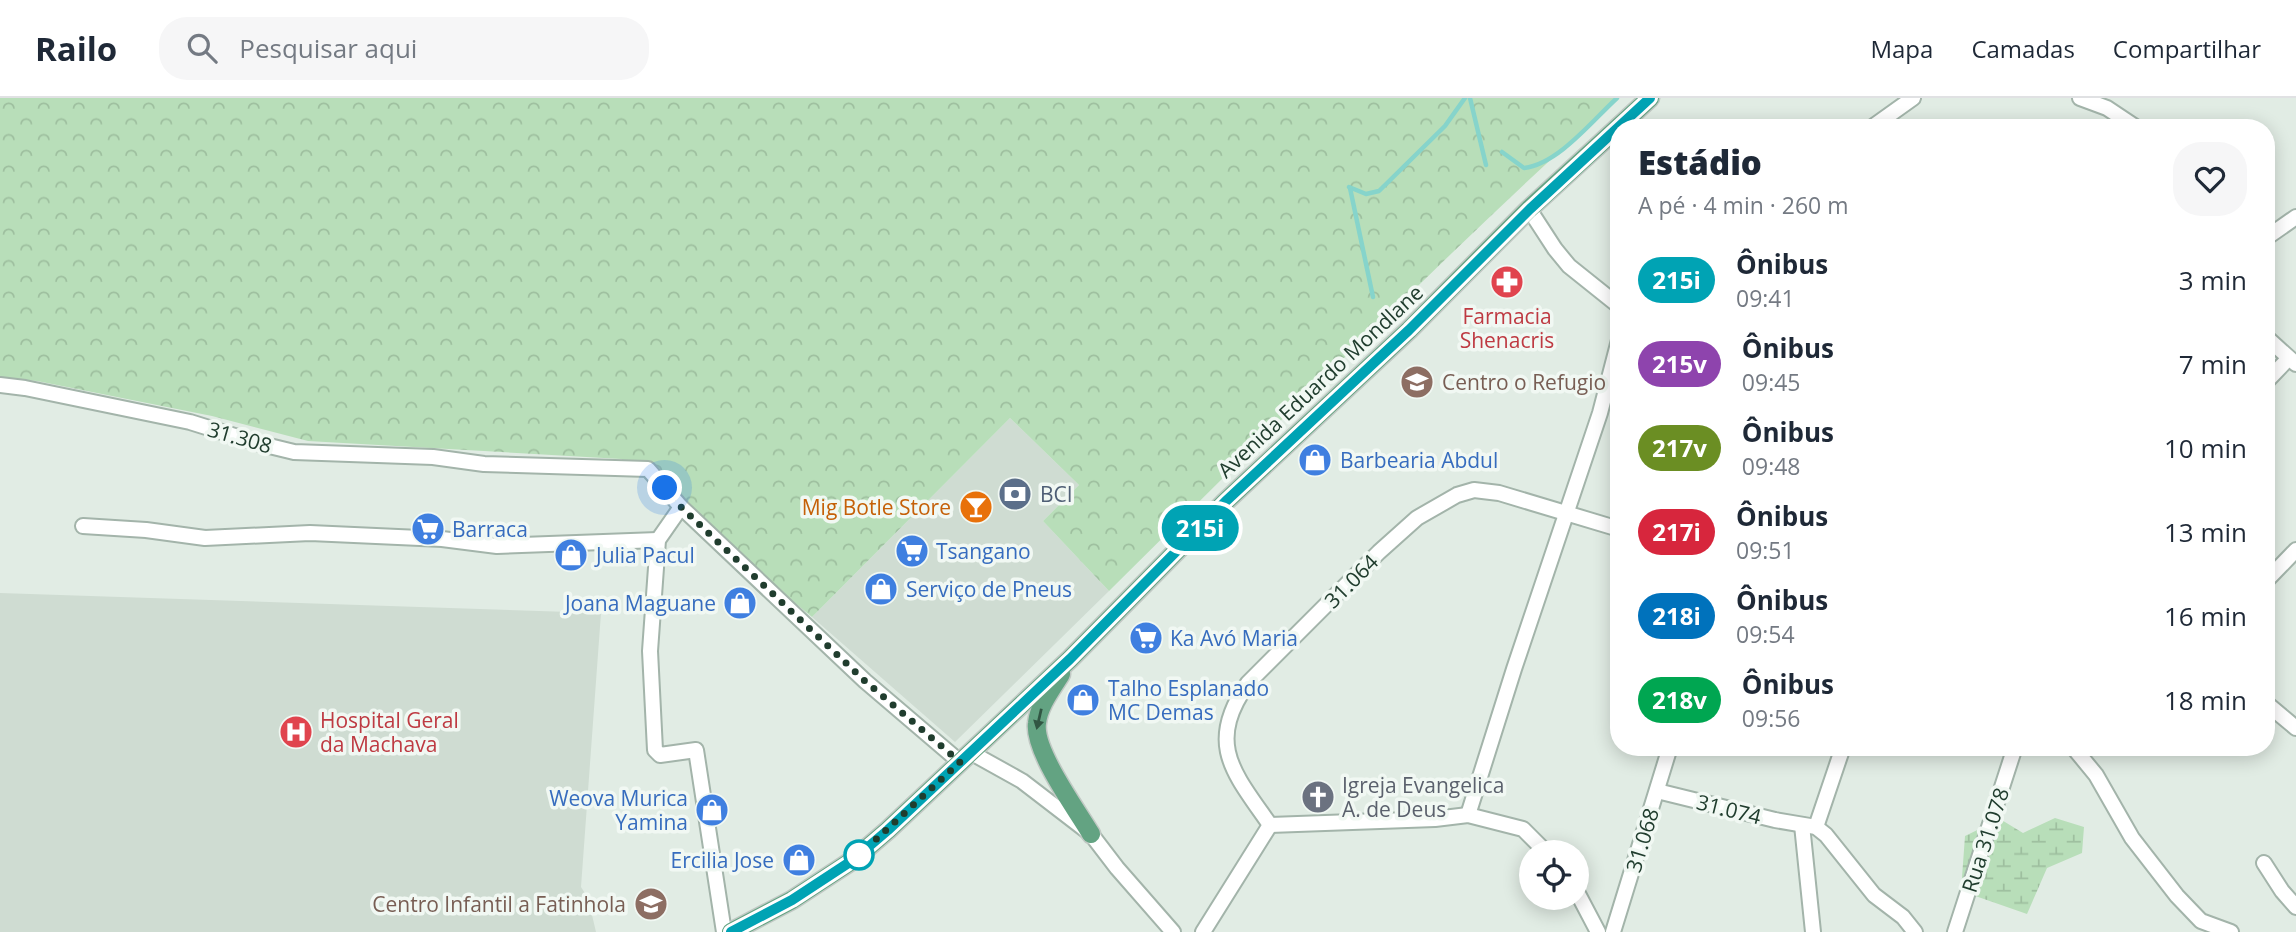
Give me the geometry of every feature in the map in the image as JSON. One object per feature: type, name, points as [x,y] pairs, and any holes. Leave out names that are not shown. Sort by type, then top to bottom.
[{"type":"main road","name":"Avenida Eduardo Mondlane","points":[[1627,119],[1650,98]]},
{"type":"main road","name":"Avenida Eduardo Mondlane","points":[[731,932],[792,900],[853,860],[888,830],[1070,659],[1225,502],[1409,330],[1530,209],[1610,135]]},
{"type":"main road","points":[[1070,659],[1038,717],[1037,737],[1050,767],[1091,834]]},
{"type":"street","points":[[1884,119],[1913,98]]},
{"type":"street","points":[[2080,98],[2107,108],[2124,119]]},
{"type":"street","points":[[1530,209],[1569,266],[1610,299]]},
{"type":"street","points":[[2275,232],[2296,217]]},
{"type":"street","points":[[2275,346],[2292,362],[2275,375]]},
{"type":"street","points":[[1468,815],[1600,413],[1610,375]]},
{"type":"street","name":"31.308","points":[[0,385],[190,422],[294,452],[433,457],[484,464],[648,469],[681,507],[865,681],[965,757],[1022,781],[1091,834],[1117,868],[1174,932]]},
{"type":"street","name":"31.064","points":[[1270,825],[1230,763],[1226,725],[1234,703],[1248,683],[1416,518],[1457,495],[1474,490],[1499,493],[1610,525]]},
{"type":"street","points":[[681,507],[658,540],[650,650],[655,750],[660,755],[696,750],[724,932]]},
{"type":"street","points":[[83,526],[146,530],[205,538],[310,533],[442,539],[497,546],[658,540]]},
{"type":"street","points":[[2275,572],[2296,550]]},
{"type":"street","points":[[2275,711],[2296,729]]},
{"type":"street","name":"31.068","points":[[1613,932],[1668,756]]},
{"type":"street","points":[[1813,932],[1809,826],[1839,756]]},
{"type":"street","name":"Rua 31.078","points":[[1955,932],[2012,756]]},
{"type":"street","points":[[2080,756],[2096,775],[2132,838],[2177,896],[2201,921],[2231,932]]},
{"type":"street","name":"31.074","points":[[1657,791],[1809,826]]},
{"type":"street","points":[[1203,932],[1270,825],[1435,819],[1468,815],[1523,829],[1534,840]]},
{"type":"street","points":[[1809,826],[1826,835],[1874,895],[1903,917],[1915,932]]},
{"type":"street","points":[[2263,863],[2296,906]]},
{"type":"street","points":[[1586,910],[1598,932]]},
{"type":"shaded area","points":[[1010,418],[1079,485],[1043,521],[1109,591],[955,742],[812,617]]},
{"type":"shaded area","name":"Hospital Geral da Machava","points":[[0,593],[601,613],[581,887],[588,898],[596,932],[0,932]]},
{"type":"green space","points":[[0,98],[1618,98],[1424,280],[1109,591],[1043,521],[1079,485],[1010,418],[812,617],[621,459],[308,441],[212,416],[37,381],[0,378]]},
{"type":"green space","points":[[2055,818],[2084,827],[2082,853],[2047,868],[2027,914],[1961,891],[1965,836],[2000,819],[2023,833]]},
{"type":"waterway","points":[[1349,187],[1366,194],[1379,191],[1445,126],[1465,98]]},
{"type":"waterway","points":[[1470,98],[1486,165]]},
{"type":"waterway","points":[[1502,152],[1524,168],[1537,165],[1574,140],[1617,98]]},
{"type":"waterway","points":[[1350,188],[1373,297]]},
{"type":"bus line","name":"215i","points":[[1627,119],[1650,98]]},
{"type":"bus line","name":"215i","points":[[731,932],[792,900],[853,860],[888,830],[1070,659],[1225,502],[1409,330],[1530,209],[1610,135]]},
{"type":"place","name":"Farmacia Shenacris","points":[[1507,282]]},
{"type":"place","name":"Centro o Refugio","points":[[1417,382]]},
{"type":"place","name":"Barbearia Abdul","points":[[1315,460]]},
{"type":"place","name":"BCI","points":[[1015,494]]},
{"type":"place","name":"Mig Botle Store","points":[[976,507]]},
{"type":"place","name":"Barraca","points":[[428,529]]},
{"type":"place","name":"Tsangano","points":[[912,551]]},
{"type":"place","name":"Julia Pacul","points":[[571,555]]},
{"type":"place","name":"Serviço de Pneus","points":[[881,589]]},
{"type":"place","name":"Joana Maguane","points":[[740,603]]},
{"type":"place","name":"Ka Avó Maria","points":[[1146,638]]},
{"type":"place","name":"Talho Esplanado MC Demas","points":[[1083,700]]},
{"type":"place","name":"Hospital Geral da Machava","points":[[296,732]]},
{"type":"place","name":"Igreja Evangelica A. de Deus","points":[[1318,797]]},
{"type":"place","name":"Weova Murica Yamina","points":[[712,810]]},
{"type":"place","name":"Ercilia Jose","points":[[799,860]]},
{"type":"place","name":"Centro Infantil a Fatinhola","points":[[651,904]]},
{"type":"route","points":[[665,488],[681,507],[865,681],[960,762],[859,855]]}]
